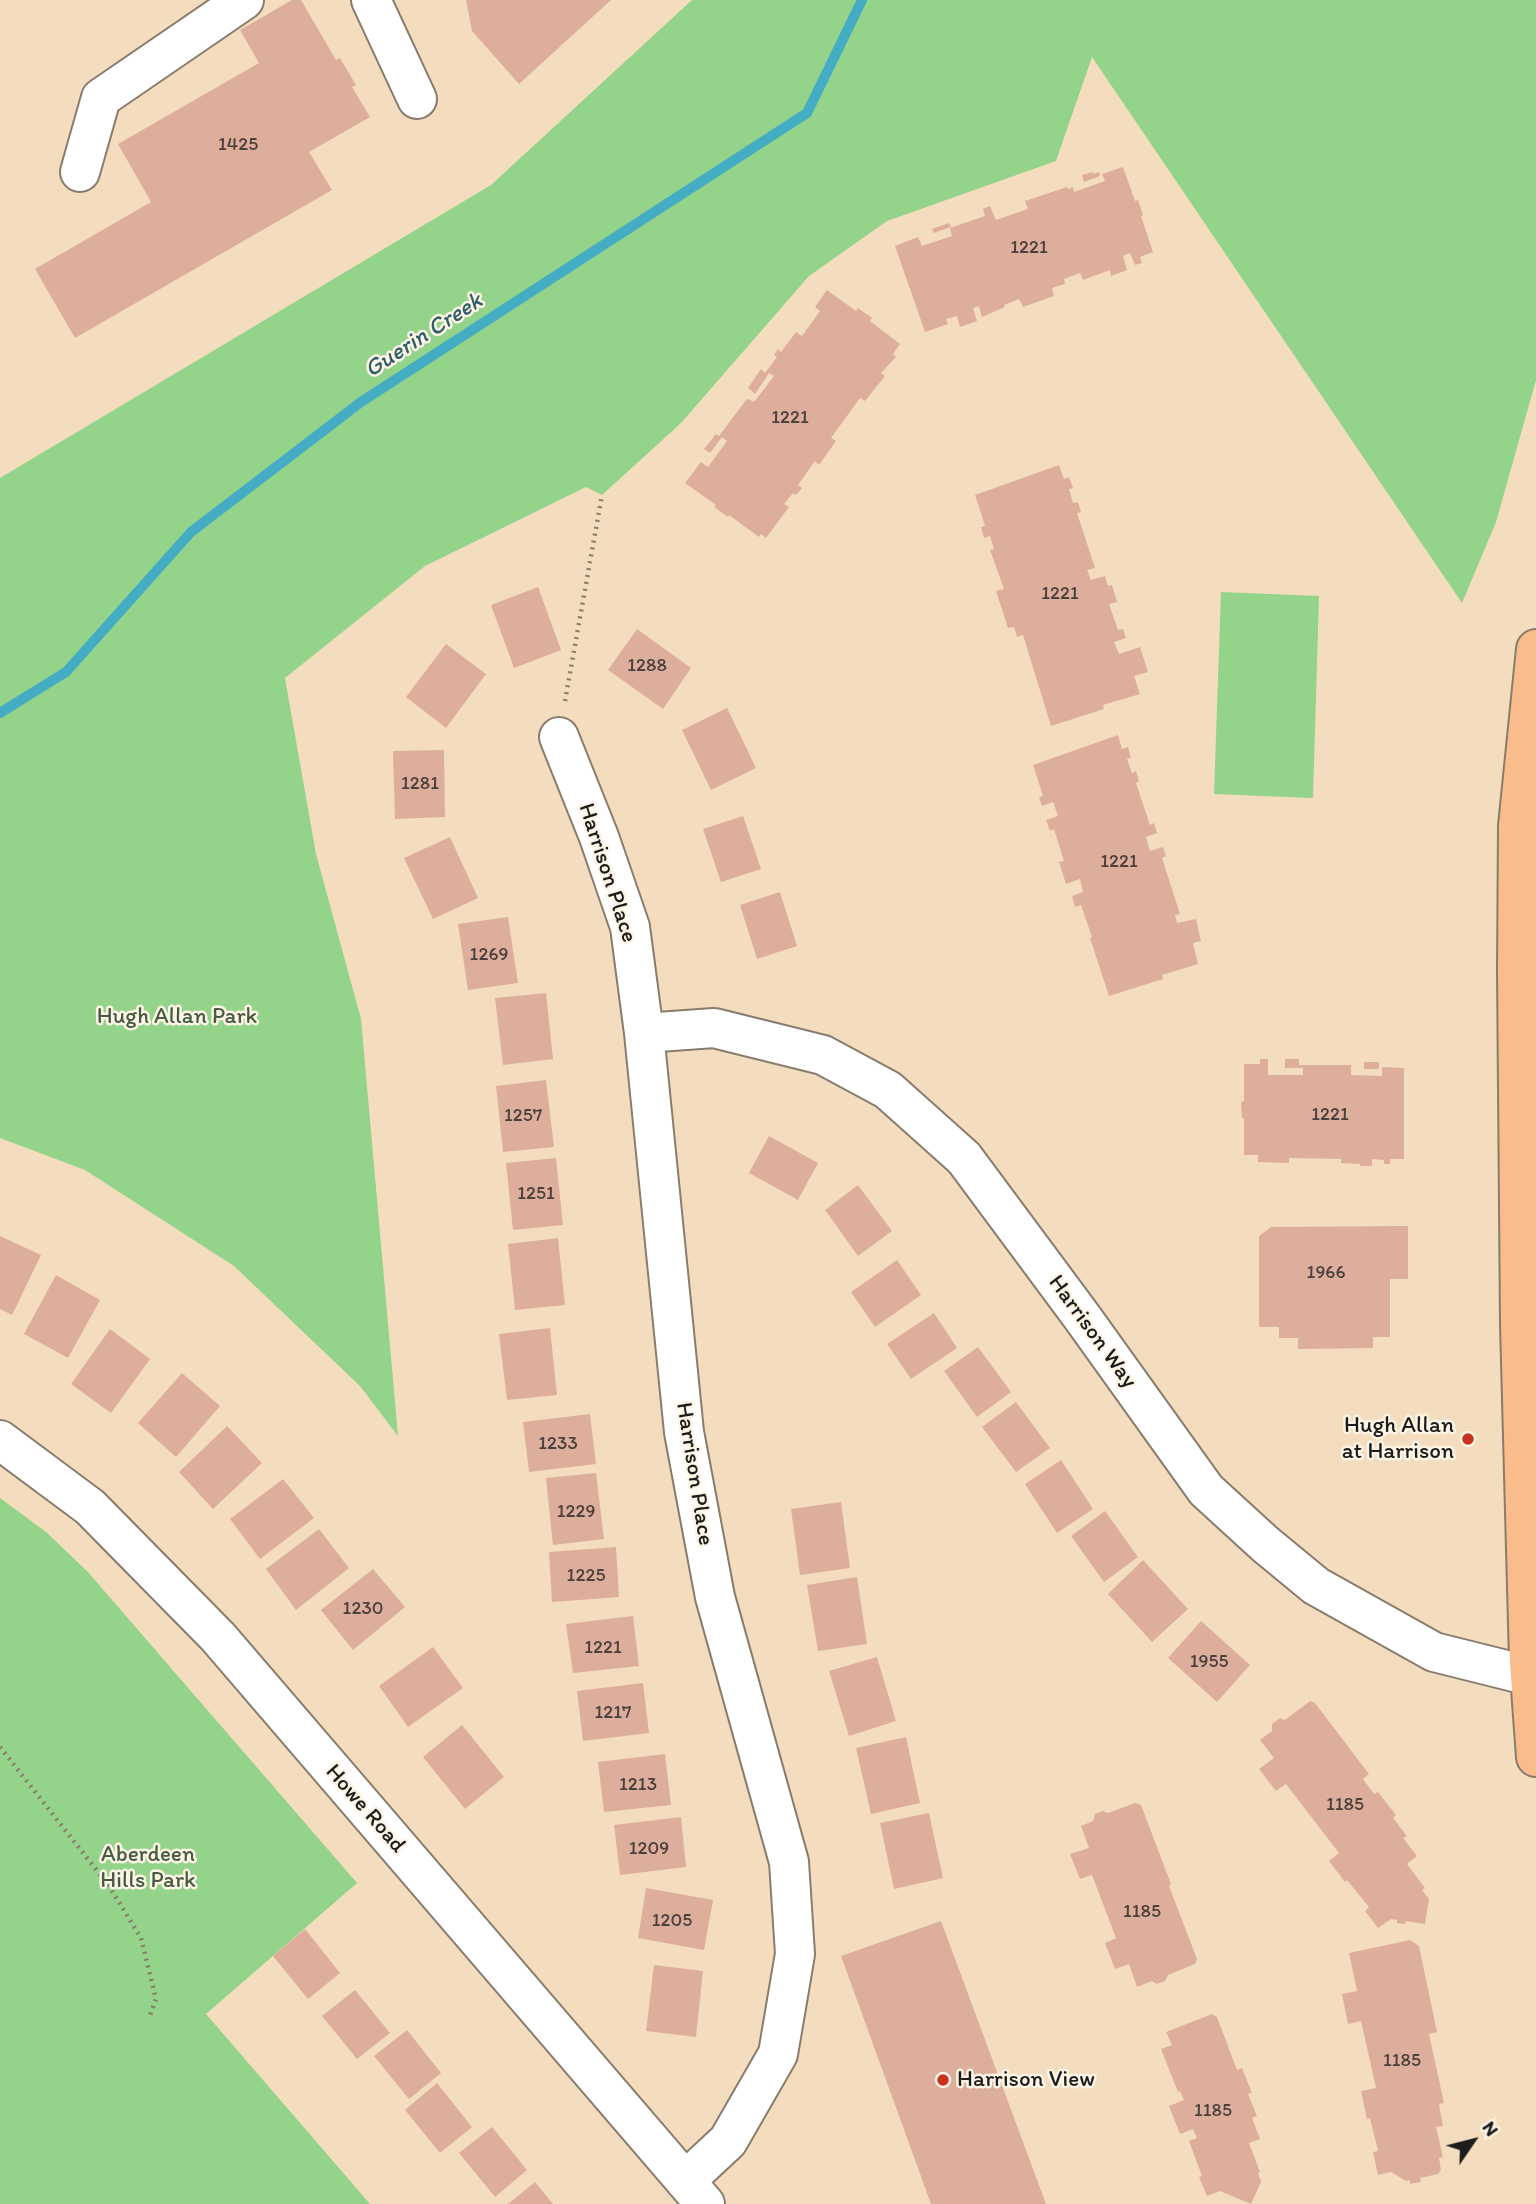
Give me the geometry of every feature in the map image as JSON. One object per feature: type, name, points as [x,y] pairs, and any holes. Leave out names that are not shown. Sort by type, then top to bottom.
[{"type":"main road","points":[[1536,649],[1518,826],[1527,1151],[1520,1324],[1530,1676],[1536,1757]]},
{"type":"street","points":[[80,172],[101,98],[244,0]]},
{"type":"street","points":[[371,0],[417,99]]},
{"type":"street","name":"Harrison Place","points":[[559,737],[599,837],[630,927],[644,1033],[684,1432],[715,1597],[789,1862],[795,1954],[778,2054],[695,2192]]},
{"type":"street","name":"Harrison Way","points":[[644,1033],[714,1028],[823,1055],[888,1090],[964,1158],[1206,1490],[1265,1544],[1316,1586],[1434,1652],[1530,1676]]},
{"type":"street","name":"Howe Road","points":[[0,1440],[90,1507],[218,1637],[695,2192]]},
{"type":"path","points":[[559,737],[602,495]]},
{"type":"path","points":[[0,1747],[109,1886],[141,1938],[156,1999],[149,2018]]},
{"type":"green space","name":"Hugh Allan Park","points":[[692,0],[1536,0],[1536,380],[1496,522],[1462,603],[1092,57],[1056,161],[887,221],[809,276],[681,423],[602,495],[586,487],[425,566],[285,678],[316,854],[361,1019],[398,1436],[360,1386],[234,1266],[85,1170],[0,1138],[0,478],[491,185]]},
{"type":"green space","points":[[1221,592],[1319,596],[1313,798],[1214,794]]},
{"type":"green space","name":"Aberdeen Hills Park","points":[[0,1498],[46,1532],[87,1571],[357,1883],[206,2014],[370,2204],[0,2204]]},
{"type":"building","points":[[292,0],[301,0],[336,60],[340,58],[356,85],[352,87],[370,117],[309,152],[332,190],[75,338],[35,269],[151,202],[118,144],[259,63],[240,30]]},
{"type":"building","points":[[466,0],[611,0],[519,84],[472,31]]},
{"type":"building","points":[[1123,167],[1135,201],[1138,200],[1153,252],[1140,257],[1142,263],[1135,265],[1130,253],[1123,256],[1127,270],[1111,276],[1110,270],[1083,280],[1080,273],[1064,279],[1065,284],[1052,288],[1054,296],[1023,307],[1019,299],[982,317],[979,306],[973,308],[977,321],[960,327],[957,316],[946,319],[948,324],[925,332],[895,246],[918,237],[922,246],[952,236],[950,228],[985,216],[983,209],[990,206],[996,220],[1028,209],[1025,201],[1067,187],[1073,187],[1074,192],[1105,181],[1102,174]]},
{"type":"building","points":[[1099,172],[1100,176],[1084,182],[1082,175]]},
{"type":"building","points":[[949,223],[951,227],[934,233],[932,229]]},
{"type":"building","points":[[827,290],[856,311],[858,308],[872,318],[870,321],[900,344],[893,354],[896,357],[881,373],[885,376],[865,401],[860,398],[831,438],[836,441],[819,465],[815,461],[798,485],[802,488],[796,495],[793,493],[784,504],[789,507],[766,538],[761,534],[759,537],[714,507],[716,505],[685,483],[701,462],[708,467],[727,441],[722,437],[710,453],[704,449],[716,434],[719,436],[746,400],[754,402],[774,376],[769,373],[755,394],[748,388],[761,369],[765,373],[777,357],[774,355],[778,349],[781,352],[796,332],[802,336],[820,311],[815,307]]},
{"type":"building","points":[[1059,465],[1064,479],[1069,477],[1073,488],[1069,489],[1073,503],[1078,502],[1081,512],[1077,513],[1095,568],[1087,570],[1091,580],[1105,576],[1108,586],[1112,585],[1117,602],[1109,604],[1118,630],[1123,629],[1126,638],[1114,642],[1119,654],[1140,647],[1148,672],[1134,676],[1140,694],[1103,705],[1104,709],[1051,726],[1023,635],[1017,637],[1014,627],[1008,628],[996,591],[1004,589],[990,550],[994,549],[990,536],[984,538],[981,527],[985,526],[975,495]]},
{"type":"building","points":[[538,587],[561,650],[514,668],[491,605]]},
{"type":"building","points":[[637,629],[691,668],[663,709],[608,670]]},
{"type":"building","points":[[446,644],[486,674],[446,728],[406,697]]},
{"type":"building","points":[[727,708],[756,768],[711,790],[682,730]]},
{"type":"building","points":[[1118,735],[1122,749],[1128,747],[1131,758],[1127,759],[1132,773],[1136,771],[1139,781],[1136,783],[1150,825],[1154,823],[1157,833],[1146,837],[1150,851],[1163,847],[1166,856],[1162,858],[1180,914],[1175,915],[1177,923],[1196,919],[1201,941],[1193,943],[1198,964],[1162,975],[1163,979],[1109,996],[1081,905],[1075,907],[1072,896],[1083,892],[1080,879],[1066,884],[1059,862],[1064,861],[1054,829],[1050,831],[1046,820],[1058,816],[1053,802],[1042,806],[1039,797],[1043,796],[1033,765]]},
{"type":"building","points":[[444,750],[445,817],[395,819],[393,751]]},
{"type":"building","points":[[743,816],[761,869],[721,882],[703,829]]},
{"type":"building","points":[[450,837],[478,898],[433,919],[404,858]]},
{"type":"building","points":[[780,892],[797,946],[757,959],[740,905]]},
{"type":"building","points":[[508,917],[518,983],[468,990],[458,924]]},
{"type":"building","points":[[546,993],[553,1059],[503,1065],[495,998]]},
{"type":"building","points":[[1260,1059],[1268,1059],[1268,1075],[1303,1075],[1303,1068],[1285,1068],[1285,1059],[1299,1059],[1299,1065],[1351,1065],[1351,1075],[1382,1076],[1382,1067],[1404,1068],[1404,1159],[1390,1159],[1390,1164],[1384,1164],[1384,1160],[1372,1159],[1372,1166],[1360,1166],[1341,1163],[1341,1159],[1289,1158],[1289,1163],[1258,1162],[1258,1155],[1244,1155],[1241,1102],[1244,1101],[1244,1064],[1260,1064]]},
{"type":"building","points":[[1364,1062],[1379,1062],[1379,1069],[1364,1069]]},
{"type":"building","points":[[546,1080],[554,1147],[503,1152],[496,1086]]},
{"type":"building","points":[[769,1136],[818,1163],[798,1200],[749,1173]]},
{"type":"building","points":[[556,1158],[563,1225],[513,1230],[506,1163]]},
{"type":"building","points":[[858,1185],[892,1231],[858,1256],[825,1210]]},
{"type":"building","points":[[1408,1226],[1408,1279],[1390,1279],[1390,1337],[1373,1337],[1373,1348],[1298,1349],[1298,1338],[1279,1338],[1279,1327],[1259,1327],[1259,1236],[1271,1227]]},
{"type":"building","points":[[0,1236],[41,1255],[12,1315],[0,1309]]},
{"type":"building","points":[[558,1238],[565,1305],[515,1310],[508,1244]]},
{"type":"building","points":[[897,1260],[921,1295],[875,1327],[851,1292]]},
{"type":"building","points":[[56,1275],[100,1300],[68,1358],[24,1334]]},
{"type":"building","points":[[934,1313],[957,1348],[911,1379],[887,1344]]},
{"type":"building","points":[[550,1328],[557,1395],[507,1400],[499,1334]]},
{"type":"building","points":[[110,1329],[150,1359],[111,1413],[71,1384]]},
{"type":"building","points":[[978,1347],[1011,1392],[977,1417],[944,1371]]},
{"type":"building","points":[[182,1373],[220,1406],[176,1457],[138,1423]]},
{"type":"building","points":[[1016,1402],[1050,1448],[1016,1472],[982,1427]]},
{"type":"building","points":[[590,1414],[596,1464],[529,1472],[523,1422]]},
{"type":"building","points":[[227,1426],[262,1463],[213,1509],[179,1472]]},
{"type":"building","points":[[1061,1460],[1093,1509],[1057,1533],[1025,1484]]},
{"type":"building","points":[[596,1473],[604,1539],[553,1545],[546,1478]]},
{"type":"building","points":[[283,1479],[314,1518],[260,1559],[230,1519]]},
{"type":"building","points":[[841,1502],[850,1568],[800,1575],[791,1509]]},
{"type":"building","points":[[1105,1511],[1138,1557],[1104,1582],[1071,1536]]},
{"type":"building","points":[[319,1529],[349,1568],[296,1610],[266,1569]]},
{"type":"building","points":[[616,1547],[619,1597],[552,1602],[549,1552]]},
{"type":"building","points":[[1143,1560],[1188,1609],[1152,1642],[1108,1594]]},
{"type":"building","points":[[373,1569],[405,1607],[353,1650],[321,1610]]},
{"type":"building","points":[[857,1577],[867,1644],[818,1651],[807,1585]]},
{"type":"building","points":[[633,1616],[639,1666],[573,1673],[566,1624]]},
{"type":"building","points":[[1201,1621],[1250,1665],[1217,1702],[1168,1658]]},
{"type":"building","points":[[433,1647],[463,1688],[408,1727],[379,1686]]},
{"type":"building","points":[[877,1657],[896,1721],[849,1736],[829,1671]]},
{"type":"building","points":[[643,1683],[649,1733],[583,1741],[577,1691]]},
{"type":"building","points":[[1310,1701],[1315,1703],[1369,1774],[1363,1779],[1374,1794],[1378,1792],[1396,1815],[1393,1818],[1407,1836],[1403,1838],[1417,1856],[1407,1864],[1425,1888],[1422,1890],[1429,1899],[1425,1924],[1406,1921],[1405,1924],[1397,1923],[1397,1920],[1391,1919],[1378,1928],[1365,1911],[1369,1907],[1329,1861],[1339,1853],[1286,1784],[1276,1791],[1259,1769],[1274,1758],[1260,1740],[1272,1731],[1272,1724],[1280,1718],[1285,1720]]},
{"type":"building","points":[[462,1725],[504,1777],[465,1809],[423,1757]]},
{"type":"building","points":[[906,1737],[920,1803],[871,1814],[856,1748]]},
{"type":"building","points":[[665,1754],[671,1805],[604,1812],[598,1762]]},
{"type":"building","points":[[1135,1803],[1141,1805],[1197,1959],[1195,1964],[1168,1975],[1165,1981],[1157,1984],[1152,1981],[1137,1987],[1129,1964],[1115,1969],[1105,1943],[1116,1938],[1092,1875],[1080,1879],[1070,1854],[1089,1848],[1081,1826],[1093,1821],[1095,1814],[1103,1811],[1108,1813]]},
{"type":"building","points":[[929,1813],[943,1878],[894,1889],[880,1823]]},
{"type":"building","points":[[681,1817],[686,1867],[620,1875],[614,1825]]},
{"type":"building","points":[[646,1888],[713,1900],[704,1950],[638,1938]]},
{"type":"building","name":"Harrison View","points":[[941,1921],[1046,2204],[931,2204],[841,1956]]},
{"type":"building","points":[[305,1929],[340,1973],[308,1999],[273,1956]]},
{"type":"building","points":[[1410,1940],[1419,1946],[1437,2032],[1429,2034],[1444,2103],[1439,2104],[1443,2126],[1436,2127],[1443,2157],[1439,2158],[1441,2170],[1438,2174],[1420,2178],[1421,2182],[1410,2184],[1410,2180],[1406,2181],[1391,2172],[1378,2175],[1373,2152],[1378,2151],[1361,2091],[1376,2088],[1361,2021],[1348,2024],[1342,1994],[1357,1991],[1349,1953]]},
{"type":"building","points":[[654,1965],[703,1971],[696,2037],[646,2031]]},
{"type":"building","points":[[355,1990],[390,2033],[357,2059],[322,2016]]},
{"type":"building","points":[[1212,2014],[1217,2017],[1237,2070],[1242,2068],[1257,2116],[1252,2118],[1260,2139],[1249,2143],[1261,2182],[1251,2204],[1220,2191],[1207,2196],[1189,2141],[1197,2138],[1193,2129],[1180,2134],[1169,2106],[1184,2100],[1180,2091],[1178,2092],[1161,2049],[1172,2045],[1166,2032]]},
{"type":"building","points":[[407,2030],[441,2073],[409,2099],[374,2056]]},
{"type":"building","points":[[437,2083],[472,2127],[440,2153],[405,2110]]},
{"type":"building","points":[[492,2127],[527,2170],[495,2197],[459,2153]]},
{"type":"building","points":[[535,2182],[553,2204],[508,2204]]},
{"type":"waterway","name":"Guerin Creek","points":[[0,713],[66,672],[191,532],[361,402],[807,113],[862,0]]},
{"type":"place","name":"Hugh Allan at Harrison","points":[[1468,1439]]},
{"type":"place","name":"Harrison View","points":[[943,2080]]}]
